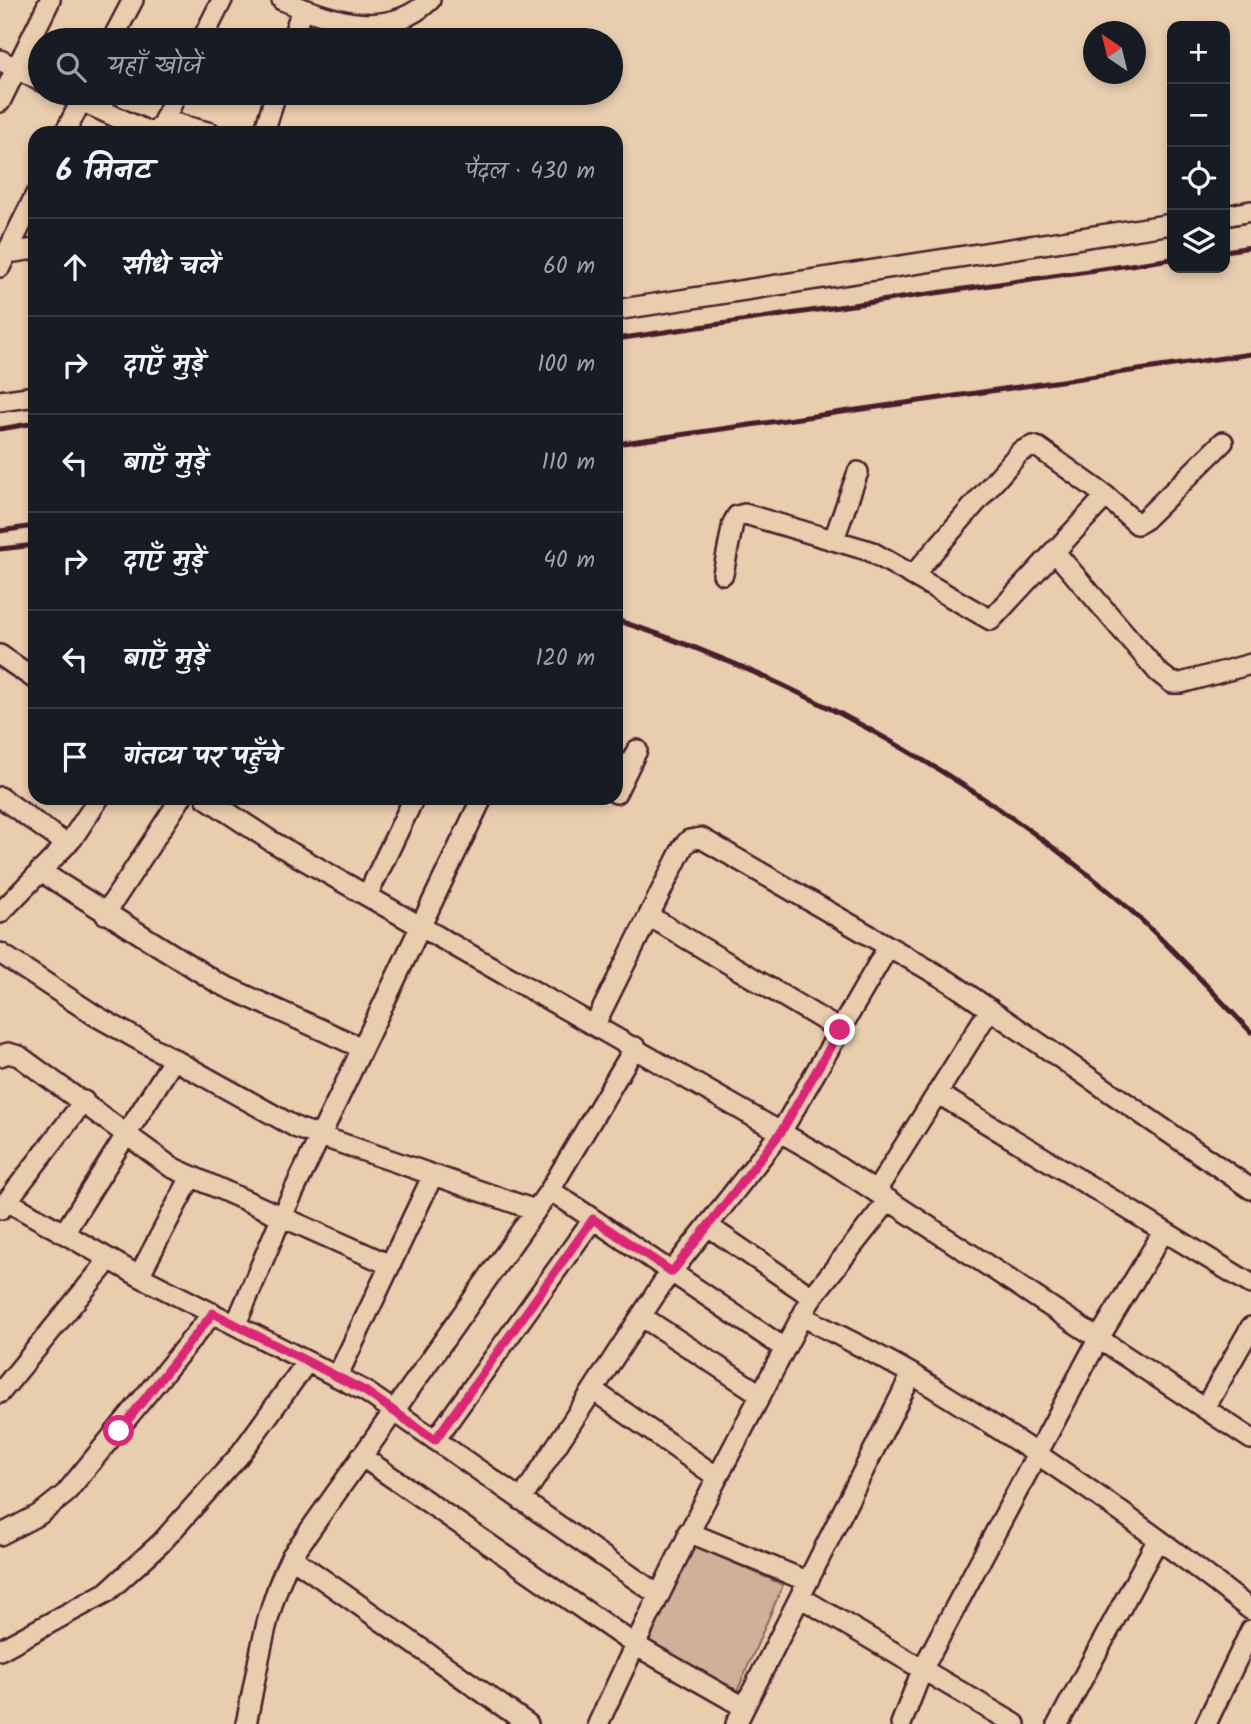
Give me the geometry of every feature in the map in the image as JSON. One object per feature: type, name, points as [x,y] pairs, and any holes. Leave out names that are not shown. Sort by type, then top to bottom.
[{"type":"street","points":[[32,28],[50,0]]},
{"type":"street","points":[[118,28],[133,0]]},
{"type":"street","points":[[208,28],[222,0]]},
{"type":"street","points":[[282,0],[338,20],[386,25],[407,18],[430,0]]},
{"type":"street","points":[[296,28],[302,9]]},
{"type":"street","points":[[0,102],[8,64],[28,34]]},
{"type":"street","points":[[8,64],[28,75]]},
{"type":"street","points":[[67,126],[74,105]]},
{"type":"street","points":[[98,105],[147,126]]},
{"type":"street","points":[[158,126],[170,105]]},
{"type":"street","points":[[266,126],[272,105]]},
{"type":"street","points":[[166,126],[174,123],[185,126]]},
{"type":"street","points":[[4,260],[28,210]]},
{"type":"street","points":[[1230,214],[1251,211]]},
{"type":"street","points":[[623,309],[1167,225]]},
{"type":"street","points":[[4,260],[28,251]]},
{"type":"street","points":[[0,401],[28,397]]},
{"type":"street","points":[[914,574],[1027,447],[1039,448],[1106,496],[1137,524],[1223,442]]},
{"type":"street","points":[[834,539],[858,472]]},
{"type":"street","points":[[723,574],[733,523],[737,516],[744,514],[870,551],[914,574],[980,617],[991,620],[1106,496]]},
{"type":"street","points":[[1054,551],[1157,672],[1172,683],[1181,683],[1251,664]]},
{"type":"street","points":[[0,654],[28,674]]},
{"type":"street","points":[[623,779],[637,751]]},
{"type":"street","points":[[0,797],[66,844]]},
{"type":"street","points":[[0,913],[66,844],[94,805]]},
{"type":"street","points":[[105,914],[176,805]]},
{"type":"street","points":[[217,805],[271,841],[781,1132],[883,1196],[1251,1439]]},
{"type":"street","points":[[367,896],[411,805]]},
{"type":"street","points":[[236,1324],[281,1218],[479,805]]},
{"type":"street","points":[[595,1024],[683,847],[689,840],[701,838],[950,982],[1251,1189]]},
{"type":"street","points":[[40,872],[218,984],[362,1048]]},
{"type":"street","points":[[649,916],[840,1030]]},
{"type":"street","points":[[521,1500],[672,1272],[781,1132],[888,947]]},
{"type":"street","points":[[0,953],[96,1016],[297,1128],[535,1210]]},
{"type":"street","points":[[598,1724],[657,1594],[784,1348],[812,1297],[883,1196],[937,1093],[990,1009]]},
{"type":"street","points":[[246,1724],[271,1606],[291,1557],[550,1190],[635,1047]]},
{"type":"street","points":[[0,1056],[8,1053],[19,1056],[84,1101],[162,1161],[191,1177],[390,1265]]},
{"type":"street","points":[[64,1233],[174,1059]]},
{"type":"street","points":[[937,1093],[1251,1284]]},
{"type":"street","points":[[84,1101],[4,1206],[64,1233],[139,1276],[337,1377],[393,1411],[657,1594]]},
{"type":"street","points":[[337,1377],[433,1175]]},
{"type":"street","points":[[139,1276],[191,1177]]},
{"type":"street","points":[[550,1190],[784,1348]]},
{"type":"street","points":[[435,1440],[593,1219]]},
{"type":"street","points":[[708,1226],[812,1297]]},
{"type":"street","points":[[901,1724],[923,1668],[1099,1338],[1164,1231]]},
{"type":"street","points":[[0,1393],[109,1260]]},
{"type":"street","points":[[0,1535],[40,1514],[65,1494],[213,1313]]},
{"type":"street","points":[[641,1316],[760,1394]]},
{"type":"street","points":[[802,1316],[912,1374],[1038,1454],[1158,1539],[1251,1610]]},
{"type":"street","points":[[1205,1408],[1251,1327]]},
{"type":"street","points":[[0,1650],[107,1592],[161,1543],[238,1457],[307,1362]]},
{"type":"street","points":[[362,1456],[740,1715],[912,1374]]},
{"type":"street","points":[[593,1390],[717,1477]]},
{"type":"street","points":[[688,1532],[804,1589],[923,1668],[1015,1724]]},
{"type":"street","points":[[1058,1724],[1158,1539]]},
{"type":"street","points":[[291,1557],[528,1724]]},
{"type":"street","points":[[1206,1724],[1251,1630]]},
{"type":"shaded area","points":[[694,1545],[783,1585],[735,1696],[639,1642]]},
{"type":"railway","points":[[1230,250],[1251,247]]},
{"type":"railway","points":[[623,338],[1167,260]]},
{"type":"railway","points":[[623,443],[1251,354]]},
{"type":"railway","points":[[0,429],[28,424]]},
{"type":"railway","points":[[0,531],[28,527]]},
{"type":"railway","points":[[0,549],[28,546]]},
{"type":"railway","points":[[623,622],[744,668],[806,697],[868,728],[985,799],[1116,897],[1176,953],[1251,1032]]},
{"type":"route","points":[[119,1431],[213,1313],[365,1391],[435,1440],[593,1219],[672,1272],[781,1132],[840,1030]]}]
